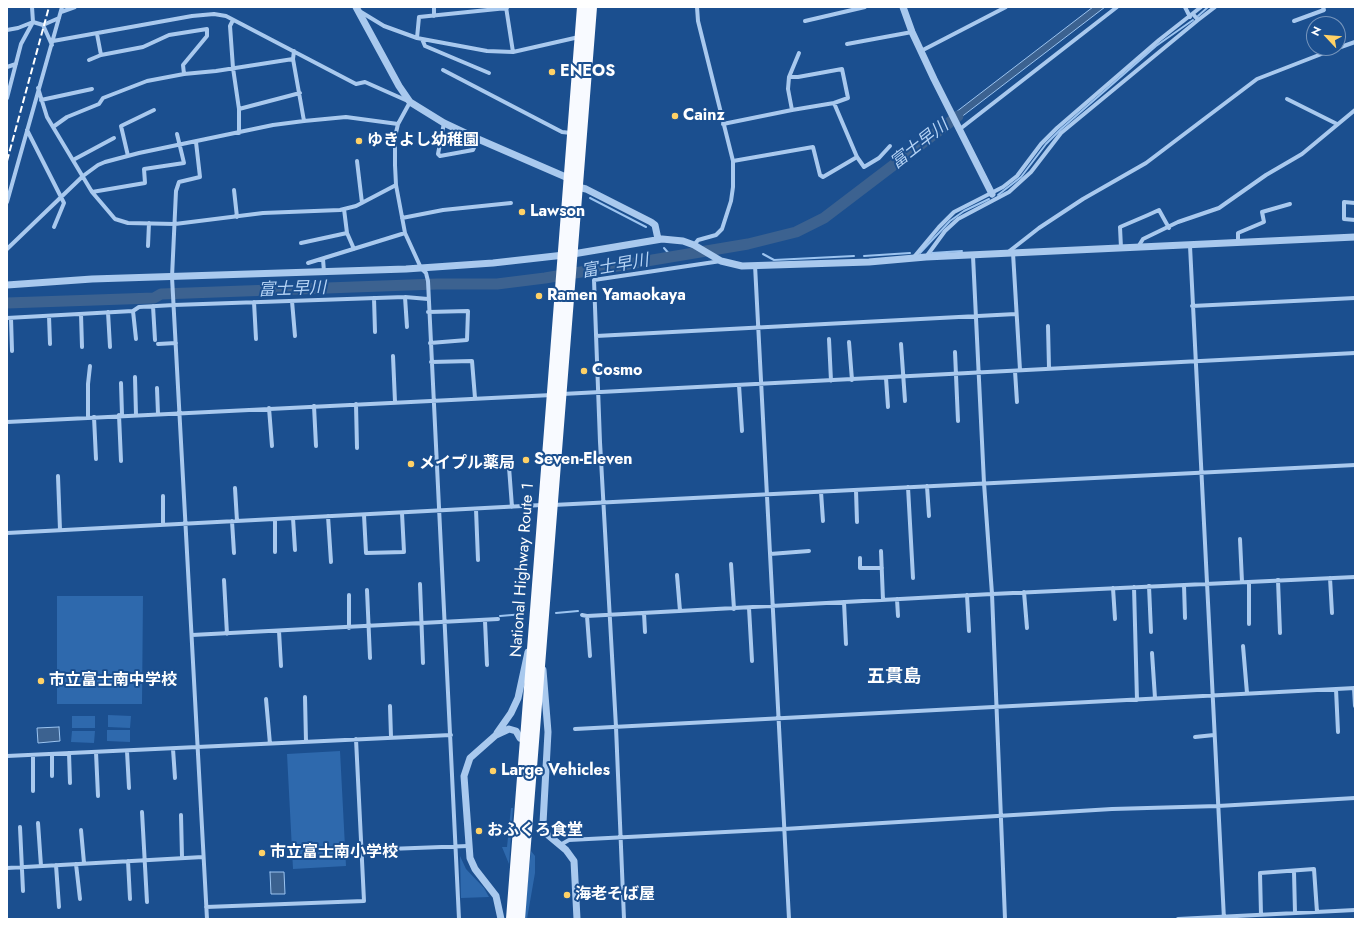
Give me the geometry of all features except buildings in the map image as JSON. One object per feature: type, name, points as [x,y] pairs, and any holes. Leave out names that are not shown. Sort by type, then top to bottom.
[{"type":"highway","name":"National Highway Route 1","points":[[511,919],[536,610],[542,505],[571,281],[562,255],[582,7]]},
{"type":"highway","name":"National Highway Route 1","points":[[520,919],[541,646],[554,504],[560,282],[573,254],[592,7]]},
{"type":"street","points":[[7,98],[21,44],[33,22],[32,7]]},
{"type":"street","points":[[7,202],[26,130],[53,43],[62,7]]},
{"type":"street","points":[[61,12],[75,7]]},
{"type":"street","points":[[434,7],[434,16]]},
{"type":"street","points":[[693,244],[702,238],[716,235],[724,224],[732,202],[733,161],[698,21],[697,7]]},
{"type":"street","points":[[805,21],[865,7]]},
{"type":"street","points":[[903,7],[912,32],[993,197]]},
{"type":"street","points":[[921,51],[1006,7]]},
{"type":"street","points":[[959,128],[1117,7]]},
{"type":"street","points":[[1184,7],[1198,20]]},
{"type":"street","points":[[926,257],[946,231],[958,219],[993,197],[1017,176],[1041,144],[1057,128],[1159,40],[1201,7]]},
{"type":"street","points":[[914,258],[939,227],[954,212],[1008,192],[1031,172],[1061,134],[1215,7]]},
{"type":"street","points":[[1294,21],[1324,10],[1323,7]]},
{"type":"street","points":[[417,38],[419,17],[507,8],[513,52]]},
{"type":"street","points":[[356,9],[384,26],[422,40],[487,51],[513,52],[580,36]]},
{"type":"street","points":[[356,9],[399,86],[410,102]]},
{"type":"street","points":[[53,43],[192,16],[214,14],[226,16],[356,84],[364,82],[410,102],[444,123],[568,178]]},
{"type":"street","points":[[7,30],[18,28],[33,22],[43,25],[59,18]]},
{"type":"street","points":[[233,20],[230,26],[233,68],[239,109],[239,133]]},
{"type":"street","points":[[43,25],[53,43]]},
{"type":"street","points":[[89,60],[101,55],[143,46],[169,35],[207,29],[207,36],[184,66],[184,74]]},
{"type":"street","points":[[847,44],[912,32]]},
{"type":"street","points":[[97,34],[101,55]]},
{"type":"street","points":[[422,40],[425,46],[489,73]]},
{"type":"street","points":[[294,51],[293,59],[304,121]]},
{"type":"street","points":[[792,110],[788,89],[788,77],[799,53]]},
{"type":"street","points":[[1005,254],[1039,228],[1083,199],[1146,164],[1257,79],[1316,56]]},
{"type":"street","points":[[53,127],[67,117],[99,104],[103,98],[147,81],[184,74],[293,59]]},
{"type":"street","points":[[7,67],[16,64]]},
{"type":"street","points":[[443,70],[562,132],[571,133]]},
{"type":"street","points":[[723,124],[834,103],[848,98],[842,70],[798,77],[788,77]]},
{"type":"street","points":[[38,88],[47,117],[92,192],[115,219],[128,223],[175,224],[237,217],[344,209],[362,203],[396,184]]},
{"type":"street","points":[[41,100],[92,89]]},
{"type":"street","points":[[239,109],[300,93]]},
{"type":"street","points":[[1286,99],[1337,124]]},
{"type":"street","points":[[410,102],[398,124],[394,137],[396,184],[405,233],[421,268],[427,276],[460,919]]},
{"type":"street","points":[[834,103],[857,157],[864,167],[866,167],[890,146]]},
{"type":"street","points":[[128,156],[121,126],[154,110]]},
{"type":"street","points":[[1138,248],[1143,239],[1169,228],[1178,222],[1219,208],[1266,175],[1302,154],[1355,110]]},
{"type":"street","points":[[7,249],[61,196],[83,176],[98,165],[128,156],[304,121],[346,117],[398,124]]},
{"type":"street","points":[[444,123],[438,154],[440,156],[474,150],[478,139]]},
{"type":"street","points":[[26,130],[64,203],[54,227]]},
{"type":"street","points":[[92,192],[145,183],[144,169],[184,163],[177,134]]},
{"type":"street","points":[[73,160],[114,138]]},
{"type":"street","points":[[196,142],[200,177],[179,182],[176,191],[173,280],[207,919]]},
{"type":"street","points":[[733,161],[813,147],[820,175],[823,178],[857,157]]},
{"type":"street","points":[[357,161],[362,203]]},
{"type":"street","points":[[578,187],[586,189],[651,222],[655,225],[658,239]]},
{"type":"street","points":[[234,190],[237,217]]},
{"type":"street","points":[[1355,203],[1344,202],[1344,219],[1355,220]]},
{"type":"street","points":[[402,218],[443,210],[511,203]]},
{"type":"street","points":[[1238,243],[1238,233],[1264,222],[1262,212],[1290,204]]},
{"type":"street","points":[[344,209],[346,233],[354,249]]},
{"type":"street","points":[[1121,248],[1120,227],[1159,210],[1169,228]]},
{"type":"street","points":[[148,246],[149,223]]},
{"type":"street","points":[[301,243],[346,233]]},
{"type":"street","points":[[308,263],[405,233]]},
{"type":"street","points":[[7,285],[92,279],[173,280],[493,263],[573,254],[658,239],[674,239],[693,244],[718,260],[735,265],[755,265],[869,262],[926,257],[1190,246],[1355,237]]},
{"type":"street","points":[[1190,246],[1224,918]]},
{"type":"street","points":[[1013,253],[1018,371],[1017,402]]},
{"type":"street","points":[[973,256],[984,483],[992,594],[1005,919]]},
{"type":"street","points":[[323,259],[324,272]]},
{"type":"street","points":[[624,919],[616,727],[603,503],[594,280],[718,260]]},
{"type":"street","points":[[755,265],[789,919]]},
{"type":"street","points":[[405,297],[407,327]]},
{"type":"street","points":[[12,351],[9,318],[133,311],[139,308],[174,304],[428,297]]},
{"type":"street","points":[[374,298],[375,332]]},
{"type":"street","points":[[1192,306],[1355,298]]},
{"type":"street","points":[[292,301],[294,336]]},
{"type":"street","points":[[254,302],[256,339]]},
{"type":"street","points":[[153,306],[155,340]]},
{"type":"street","points":[[133,311],[136,339]]},
{"type":"street","points":[[428,312],[468,311],[467,340],[430,343]]},
{"type":"street","points":[[108,312],[110,347]]},
{"type":"street","points":[[81,314],[82,347]]},
{"type":"street","points":[[596,336],[1016,314]]},
{"type":"street","points":[[49,316],[50,344]]},
{"type":"street","points":[[1048,326],[1050,368]]},
{"type":"street","points":[[829,339],[831,381]]},
{"type":"street","points":[[849,342],[852,380]]},
{"type":"street","points":[[158,344],[176,343]]},
{"type":"street","points":[[901,344],[905,402]]},
{"type":"street","points":[[955,352],[958,421]]},
{"type":"street","points":[[7,422],[94,416],[121,416],[956,375],[1050,368],[1195,363],[1355,353]]},
{"type":"street","points":[[393,356],[395,402]]},
{"type":"street","points":[[431,362],[472,361],[475,398]]},
{"type":"street","points":[[88,417],[88,384],[90,366]]},
{"type":"street","points":[[135,377],[136,415]]},
{"type":"street","points":[[886,378],[888,407]]},
{"type":"street","points":[[121,383],[121,461]]},
{"type":"street","points":[[739,385],[742,431]]},
{"type":"street","points":[[157,388],[158,414]]},
{"type":"street","points":[[356,404],[357,448]]},
{"type":"street","points":[[314,406],[316,446]]},
{"type":"street","points":[[269,408],[272,446]]},
{"type":"street","points":[[94,416],[96,459]]},
{"type":"street","points":[[7,532],[1355,465]]},
{"type":"street","points":[[509,467],[512,507]]},
{"type":"street","points":[[58,476],[60,530]]},
{"type":"street","points":[[928,486],[929,516]]},
{"type":"street","points":[[908,487],[913,578]]},
{"type":"street","points":[[234,553],[235,488]]},
{"type":"street","points":[[856,490],[856,522]]},
{"type":"street","points":[[822,492],[823,521]]},
{"type":"street","points":[[163,496],[163,525]]},
{"type":"street","points":[[476,509],[478,560]]},
{"type":"street","points":[[364,514],[366,553],[404,552],[402,513]]},
{"type":"street","points":[[328,516],[330,562]]},
{"type":"street","points":[[293,518],[295,550]]},
{"type":"street","points":[[275,519],[276,552]]},
{"type":"street","points":[[1240,539],[1242,582]]},
{"type":"street","points":[[881,550],[883,600]]},
{"type":"street","points":[[770,554],[809,551]]},
{"type":"street","points":[[860,558],[860,568],[882,568]]},
{"type":"street","points":[[731,564],[734,609]]},
{"type":"street","points":[[519,820],[517,774],[537,572]]},
{"type":"street","points":[[677,575],[680,611]]},
{"type":"street","points":[[590,656],[585,616],[1024,592],[1355,577]]},
{"type":"street","points":[[1330,578],[1332,613]]},
{"type":"street","points":[[224,580],[227,634]]},
{"type":"street","points":[[1278,580],[1280,633]]},
{"type":"street","points":[[1249,582],[1249,624]]},
{"type":"street","points":[[420,584],[423,663]]},
{"type":"street","points":[[1184,585],[1185,618]]},
{"type":"street","points":[[1149,586],[1151,632]]},
{"type":"street","points":[[1134,587],[1137,700]]},
{"type":"street","points":[[1113,588],[1115,619]]},
{"type":"street","points":[[367,590],[370,658]]},
{"type":"street","points":[[1024,592],[1026,628]]},
{"type":"street","points":[[349,595],[349,628]]},
{"type":"street","points":[[967,595],[969,631]]},
{"type":"street","points":[[897,599],[898,616]]},
{"type":"street","points":[[844,602],[846,644]]},
{"type":"street","points":[[749,608],[752,660]]},
{"type":"street","points":[[644,613],[645,632]]},
{"type":"street","points":[[192,635],[485,621],[498,619]]},
{"type":"street","points":[[485,621],[487,665]]},
{"type":"street","points":[[279,631],[281,666]]},
{"type":"street","points":[[541,646],[548,742],[543,823],[548,835],[571,855],[575,864],[577,919]]},
{"type":"street","points":[[1244,646],[1247,693]]},
{"type":"street","points":[[501,919],[499,904],[496,896],[471,862],[468,846],[465,770],[470,758],[496,735],[511,713],[518,698],[528,652]]},
{"type":"street","points":[[1152,653],[1155,698]]},
{"type":"street","points":[[575,729],[1355,688],[1355,706]]},
{"type":"street","points":[[1336,689],[1338,732]]},
{"type":"street","points":[[305,697],[306,742]]},
{"type":"street","points":[[266,699],[270,744]]},
{"type":"street","points":[[390,706],[391,737]]},
{"type":"street","points":[[535,727],[543,727],[548,742]]},
{"type":"street","points":[[496,735],[509,729],[516,731],[520,738]]},
{"type":"street","points":[[7,756],[450,735]]},
{"type":"street","points":[[1195,737],[1214,735]]},
{"type":"street","points":[[206,907],[364,901],[356,739]]},
{"type":"street","points":[[173,749],[175,778]]},
{"type":"street","points":[[127,751],[129,788]]},
{"type":"street","points":[[96,752],[98,796]]},
{"type":"street","points":[[69,753],[70,783]]},
{"type":"street","points":[[52,754],[52,776]]},
{"type":"street","points":[[33,755],[33,791]]},
{"type":"street","points":[[560,845],[569,840],[784,829],[1112,809],[1218,806],[1355,798]]},
{"type":"street","points":[[142,812],[147,902]]},
{"type":"street","points":[[181,815],[182,857]]},
{"type":"street","points":[[38,823],[41,866]]},
{"type":"street","points":[[20,827],[23,891]]},
{"type":"street","points":[[81,830],[84,863]]},
{"type":"street","points":[[362,850],[468,846]]},
{"type":"street","points":[[7,868],[145,859],[203,857]]},
{"type":"street","points":[[128,861],[130,899]]},
{"type":"street","points":[[76,864],[80,899]]},
{"type":"street","points":[[56,865],[59,908]]},
{"type":"street","points":[[1261,915],[1260,873],[1294,872],[1314,869],[1317,912]]},
{"type":"street","points":[[1294,872],[1295,912]]},
{"type":"street","points":[[1178,919],[1224,918],[1295,912],[1355,910]]},
{"type":"shaded area","points":[[1093,7],[1105,7],[947,128],[943,122]]},
{"type":"shaded area","points":[[57,596],[143,596],[142,704],[57,704]]},
{"type":"shaded area","points":[[108,715],[131,716],[130,728],[108,727]]},
{"type":"shaded area","points":[[72,716],[95,716],[95,728],[72,728]]},
{"type":"shaded area","points":[[59,727],[60,741],[38,743],[37,728]]},
{"type":"shaded area","points":[[107,730],[130,730],[130,742],[107,741]]},
{"type":"shaded area","points":[[72,731],[95,731],[94,743],[71,742]]},
{"type":"shaded area","points":[[340,751],[346,866],[293,869],[287,754]]},
{"type":"shaded area","points":[[511,808],[513,808],[509,864],[502,847],[507,847]]},
{"type":"shaded area","points":[[531,851],[535,856],[535,873],[527,919],[524,919]]},
{"type":"shaded area","points":[[460,856],[466,869],[484,888],[489,897],[461,898]]},
{"type":"shaded area","points":[[270,872],[284,872],[285,894],[271,894]]},
{"type":"waterway","points":[[1198,16],[1208,7]]},
{"type":"waterway","points":[[998,195],[1021,177],[1046,144],[1061,129],[1156,46],[1193,20]]},
{"type":"waterway","name":"富士早川","points":[[7,303],[154,298],[161,294],[437,284],[497,284],[545,278],[748,244],[796,232],[824,218],[958,116]]},
{"type":"waterway","points":[[590,198],[646,227]]},
{"type":"waterway","points":[[920,253],[950,221],[964,211],[989,199]]},
{"type":"waterway","points":[[664,248],[671,256]]},
{"type":"waterway","points":[[932,253],[962,251]]},
{"type":"waterway","points":[[864,256],[910,253]]},
{"type":"waterway","points":[[763,254],[774,260],[854,256]]},
{"type":"waterway","points":[[556,613],[578,611]]},
{"type":"waterway","points":[[500,616],[524,614]]},
{"type":"railway","points":[[7,161],[49,7]]},
{"type":"place","name":"ENEOS","points":[[552,72]]},
{"type":"place","name":"Cainz","points":[[675,116]]},
{"type":"place","name":"ゆきよし幼稚園","points":[[359,141]]},
{"type":"place","name":"Lawson","points":[[522,212]]},
{"type":"place","name":"Ramen Yamaokaya","points":[[539,296]]},
{"type":"place","name":"Cosmo","points":[[584,371]]},
{"type":"place","name":"Seven-Eleven","points":[[526,460]]},
{"type":"place","name":"メイプル薬局","points":[[411,464]]},
{"type":"place","name":"市立富士南中学校","points":[[41,681]]},
{"type":"place","name":"Large Vehicles","points":[[493,771]]},
{"type":"place","name":"おふくろ食堂","points":[[479,831]]},
{"type":"place","name":"市立富士南小学校","points":[[262,853]]},
{"type":"place","name":"海老そば屋","points":[[567,895]]},
{"type":"district","name":"五貫島","points":[[894,678]]}]
